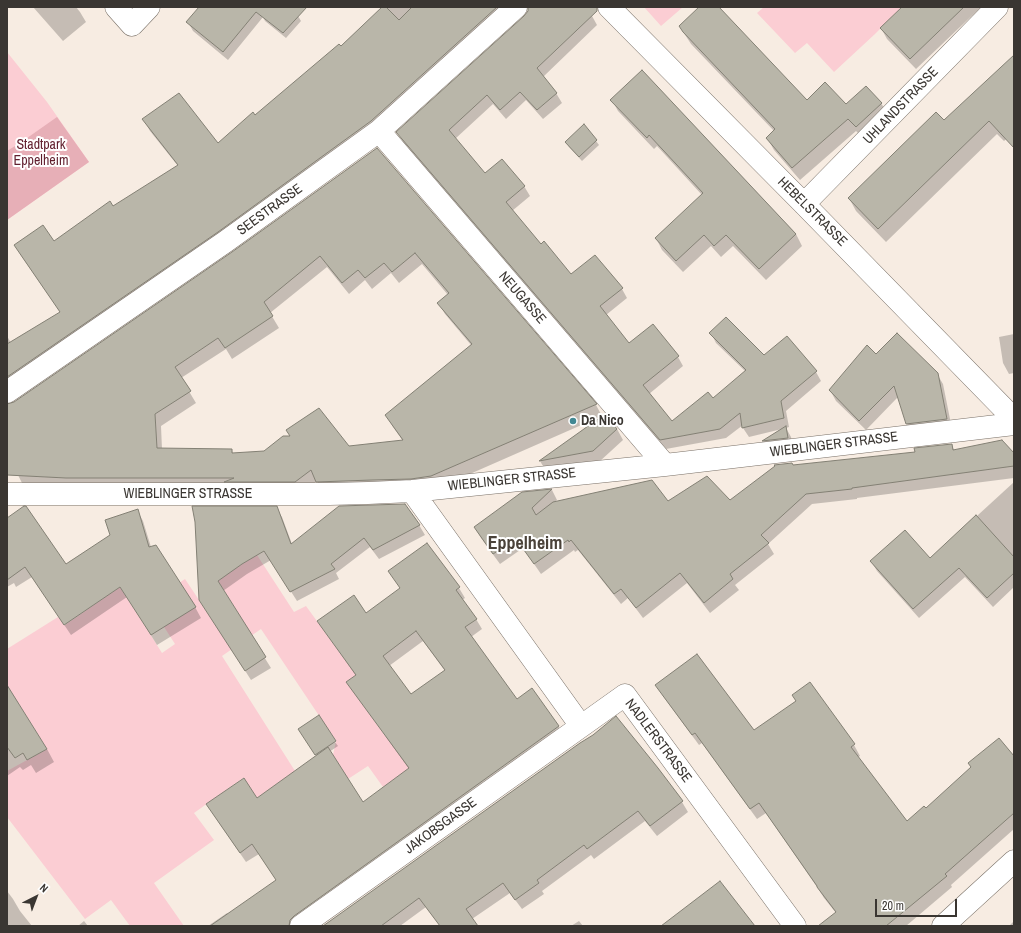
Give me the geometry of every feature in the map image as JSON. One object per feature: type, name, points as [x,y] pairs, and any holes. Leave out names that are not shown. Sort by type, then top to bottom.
[{"type":"street","points":[[116,7],[132,25],[149,7]]},
{"type":"street","name":"SEESTRASSE","points":[[7,392],[225,242],[379,131],[516,7]]},
{"type":"street","name":"HEBELSTRASSE","points":[[609,7],[1014,419]]},
{"type":"street","name":"UHLANDSTRASSE","points":[[804,204],[997,7]]},
{"type":"street","name":"NEUGASSE","points":[[379,131],[665,465]]},
{"type":"street","name":"WIEBLINGER STRASSE","points":[[7,494],[329,494],[412,490],[665,465],[1014,424]]},
{"type":"street","points":[[412,490],[582,726]]},
{"type":"street","name":"NADLERSTRASSE","points":[[582,726],[625,695],[795,926]]},
{"type":"street","name":"JAKOBSGASSE","points":[[301,926],[582,726]]},
{"type":"street","points":[[943,926],[1014,861]]},
{"type":"green space","points":[[644,7],[683,7],[661,26]]},
{"type":"green space","points":[[764,7],[902,7],[834,72],[807,43],[795,53],[757,13]]},
{"type":"green space","name":"Stadtpark Eppelheim","points":[[7,52],[47,102],[89,162],[7,220]]},
{"type":"green space","name":"Stadtpark Eppelheim","points":[[57,117],[89,162],[7,220],[7,151]]},
{"type":"green space","points":[[257,555],[294,612],[306,606],[356,675],[347,682],[385,736],[432,753],[383,787],[368,766],[348,779],[333,755],[336,741],[261,629],[222,656],[295,771],[257,798],[243,778],[194,813],[214,840],[154,883],[184,926],[130,926],[111,900],[85,919],[7,817],[7,771],[47,749],[18,703],[7,710],[7,649],[58,617],[65,625],[120,587],[162,653],[175,644],[164,627],[161,595],[185,579],[217,627],[238,613],[218,581],[226,575],[225,574]]},
{"type":"building","points":[[199,7],[307,7],[283,33],[256,12],[223,52],[186,22]]},
{"type":"building","points":[[382,7],[386,7],[399,20],[412,7],[497,7],[371,121],[218,232],[7,377],[7,344],[60,312],[14,245],[43,225],[54,241],[110,201],[113,206],[178,165],[142,119],[179,93],[218,143],[253,112],[255,115],[339,44],[341,46]]},
{"type":"building","points":[[528,7],[597,7],[597,11],[537,68],[557,93],[537,110],[520,92],[500,110],[487,95],[449,130],[485,173],[502,159],[525,186],[506,202],[541,244],[544,241],[571,274],[595,255],[623,288],[600,306],[629,343],[653,324],[679,356],[643,385],[672,421],[708,392],[713,398],[746,370],[709,333],[726,317],[764,355],[787,336],[817,371],[781,401],[784,418],[742,428],[740,413],[720,429],[660,440],[396,132],[524,16],[528,11]]},
{"type":"building","points":[[699,7],[719,7],[807,100],[825,82],[846,104],[866,86],[882,103],[856,127],[848,119],[792,168],[766,138],[775,129],[679,26]]},
{"type":"building","points":[[902,7],[964,7],[910,59],[880,28]]},
{"type":"building","points":[[1014,55],[1014,148],[989,121],[878,229],[848,198],[936,112],[944,120]]},
{"type":"building","points":[[642,70],[796,234],[759,269],[726,235],[714,246],[704,235],[676,261],[655,238],[703,193],[649,135],[647,138],[610,100]]},
{"type":"building","points":[[584,124],[597,140],[579,157],[565,142]]},
{"type":"building","points":[[377,148],[597,404],[431,476],[411,479],[316,482],[311,470],[295,482],[224,482],[234,478],[66,478],[7,475],[7,404],[14,402],[232,252]],"holes":[[[415,253],[449,293],[437,303],[472,344],[385,415],[403,440],[349,446],[319,408],[286,430],[290,436],[283,436],[264,451],[232,453],[232,449],[157,448],[155,414],[191,391],[175,367],[218,338],[225,348],[273,316],[264,302],[320,256],[342,283],[358,270],[365,278],[384,263],[392,272]]]},
{"type":"building","points":[[897,333],[938,373],[947,419],[906,424],[894,386],[859,421],[829,390],[867,345],[876,354]]},
{"type":"building","points":[[605,414],[617,429],[593,451],[539,461]]},
{"type":"building","points":[[786,426],[788,438],[762,441]]},
{"type":"building","points":[[1002,440],[1014,453],[1014,466],[806,494],[761,535],[769,543],[730,574],[733,579],[704,603],[680,573],[636,608],[621,589],[614,594],[571,540],[569,542],[568,540],[534,564],[516,539],[493,554],[474,527],[522,492],[552,489],[532,508],[536,515],[553,502],[652,480],[668,501],[707,476],[730,500],[775,466],[774,465],[792,463],[793,465],[915,452],[914,448],[952,444],[953,450]]},
{"type":"building","points":[[405,504],[420,525],[373,550],[364,538],[331,564],[335,569],[290,592],[264,551],[218,581],[266,657],[245,671],[199,600],[195,522],[192,506],[277,506],[291,544],[339,506]]},
{"type":"building","points":[[26,506],[66,564],[110,535],[105,520],[138,509],[149,547],[156,545],[196,607],[151,635],[120,587],[64,625],[25,567],[7,580],[7,518]]},
{"type":"building","points":[[976,515],[1014,557],[1014,573],[987,598],[959,568],[913,609],[870,561],[905,530],[930,558]]},
{"type":"building","points":[[427,543],[460,587],[456,590],[477,619],[465,627],[517,699],[532,688],[559,726],[294,916],[290,920],[289,926],[210,926],[276,880],[252,844],[240,853],[206,804],[244,778],[257,798],[328,747],[363,802],[409,768],[346,682],[356,675],[317,621],[354,595],[366,613],[400,588],[388,571]],"holes":[[[416,631],[445,670],[411,694],[383,656]]]},
{"type":"building","points":[[697,654],[754,730],[796,701],[792,695],[810,682],[855,744],[851,747],[907,821],[924,806],[926,808],[971,767],[968,763],[999,738],[1014,756],[1014,813],[945,874],[947,876],[886,926],[818,926],[836,912],[759,803],[750,809],[695,733],[692,735],[655,685]]},
{"type":"building","points":[[7,685],[47,749],[27,760],[23,753],[15,758],[7,747]]},
{"type":"building","points":[[319,715],[336,741],[315,755],[298,729]]},
{"type":"building","points":[[616,716],[683,801],[650,826],[638,811],[587,849],[584,845],[537,880],[539,883],[515,900],[503,883],[466,909],[478,926],[440,926],[419,898],[381,926],[323,926],[593,735]]},
{"type":"building","points":[[720,881],[755,926],[661,926]]},
{"type":"place","name":"Da Nico","points":[[573,421]]},
{"type":"district","name":"Eppelheim","points":[[525,544]]}]
